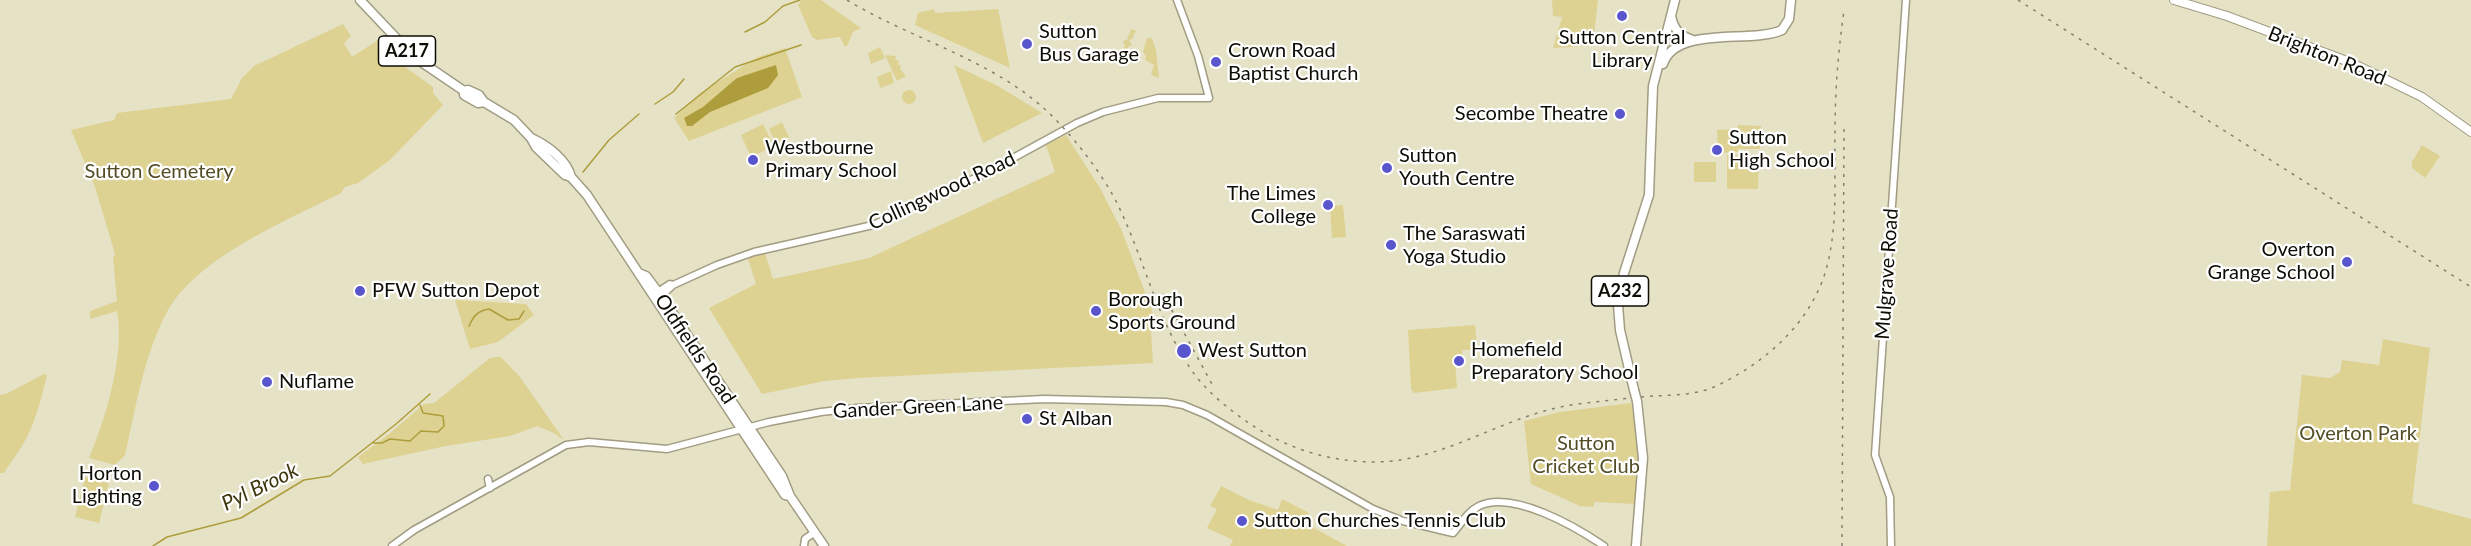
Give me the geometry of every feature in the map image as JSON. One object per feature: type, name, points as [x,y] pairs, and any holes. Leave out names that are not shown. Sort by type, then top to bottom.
[{"type":"highway","name":"Oldfields Road","points":[[360,0],[414,57],[464,91],[464,95],[484,102],[514,120],[531,138],[536,147],[565,175],[572,177],[587,195],[640,273],[646,276],[744,429]]},
{"type":"highway","name":"A232","points":[[1636,546],[1643,458],[1637,401],[1620,330],[1618,305],[1624,273],[1649,195],[1653,86],[1675,0]]},
{"type":"highway","name":"A232","points":[[1652,115],[1665,57],[1671,50],[1695,40],[1782,30],[1789,19],[1791,0]]},
{"type":"highway","points":[[1671,16],[1674,27],[1680,34],[1695,40]]},
{"type":"highway","name":"A217","points":[[744,429],[782,476],[790,491],[790,496],[824,546]]},
{"type":"main road","name":"Brighton Road","points":[[2174,0],[2227,16],[2352,63],[2422,97],[2471,132]]},
{"type":"street","name":"Collingwood Road","points":[[657,296],[673,285],[717,265],[754,252],[869,226],[978,177],[1077,123],[1103,112],[1163,98],[1209,98],[1177,0]]},
{"type":"street","name":"Mulgrave Road","points":[[1891,546],[1890,497],[1875,455],[1906,0]]},
{"type":"street","name":"Gander Green Lane","points":[[392,546],[414,530],[566,445],[590,442],[667,449],[821,412],[857,408],[1044,399],[1166,402],[1183,405],[1207,415],[1359,502],[1403,521],[1453,533],[1464,518],[1477,507],[1491,503],[1513,504],[1564,522],[1604,546]]},
{"type":"street","points":[[488,478],[490,488]]},
{"type":"street","points":[[804,546],[806,539],[815,532]]},
{"type":"green space","points":[[802,0],[821,0],[861,28],[853,32],[845,47],[840,37],[817,40],[812,37],[798,5]]},
{"type":"green space","points":[[1552,0],[1598,0],[1591,46],[1553,48],[1562,17],[1553,16]]},
{"type":"green space","points":[[934,9],[935,13],[998,9],[1010,68],[915,25],[918,13]]},
{"type":"green space","name":"Sutton Cemetery","points":[[343,24],[351,36],[344,43],[352,57],[378,40],[401,64],[433,87],[433,93],[443,105],[390,160],[358,183],[345,187],[341,193],[244,243],[198,275],[180,294],[166,314],[151,348],[125,455],[115,465],[89,458],[102,424],[112,386],[119,328],[117,311],[90,319],[90,311],[117,301],[113,258],[115,254],[95,187],[71,130],[114,120],[117,113],[231,99],[242,78],[254,66]]},
{"type":"green space","points":[[1131,29],[1137,31],[1133,35],[1134,38],[1129,40],[1132,45],[1128,47],[1127,60],[1122,55],[1125,44],[1123,43],[1127,40]]},
{"type":"green space","points":[[1147,38],[1152,38],[1156,50],[1159,78],[1151,75],[1154,65],[1145,60],[1146,56],[1143,52]]},
{"type":"green space","points":[[880,47],[885,58],[871,64],[868,53]]},
{"type":"green space","points":[[785,48],[802,97],[689,141],[674,118],[700,93],[758,57]]},
{"type":"green space","points":[[885,55],[896,56],[895,59],[901,66],[900,69],[906,76],[897,81]]},
{"type":"green space","points":[[954,65],[998,86],[1042,113],[983,143]]},
{"type":"green space","points":[[891,71],[894,83],[880,88],[877,77]]},
{"type":"green space","points":[[909,90],[914,92],[916,97],[914,102],[909,104],[904,102],[902,97],[904,92]]},
{"type":"green space","points":[[782,122],[789,137],[776,144],[769,129]]},
{"type":"green space","points":[[763,124],[774,146],[751,157],[741,135]]},
{"type":"green space","points":[[1738,125],[1761,126],[1760,149],[1738,149],[1738,152],[1718,153],[1717,130],[1737,129],[1738,140]]},
{"type":"green space","points":[[1066,135],[1100,188],[1121,229],[1159,329],[1151,332],[1153,363],[858,378],[825,381],[762,394],[709,308],[756,284],[748,259],[765,253],[773,279],[869,258],[1055,172],[1046,145]]},
{"type":"green space","points":[[2422,145],[2440,156],[2425,178],[2412,168],[2412,162]]},
{"type":"green space","points":[[1727,155],[1759,155],[1758,189],[1727,189]]},
{"type":"green space","points":[[1694,162],[1716,162],[1716,182],[1694,182]]},
{"type":"green space","points":[[1343,205],[1346,237],[1332,238],[1330,206]]},
{"type":"green space","points":[[455,300],[526,304],[534,315],[498,342],[470,349]]},
{"type":"green space","points":[[1475,325],[1477,350],[1462,350],[1463,360],[1455,360],[1457,388],[1414,393],[1411,389],[1408,330]]},
{"type":"green space","name":"Overton Park","points":[[2383,339],[2430,348],[2412,503],[2471,519],[2471,546],[2267,546],[2270,492],[2290,490],[2302,375],[2330,378],[2340,372],[2342,360],[2379,365]]},
{"type":"green space","points":[[501,357],[520,377],[564,440],[537,426],[510,436],[446,446],[363,464],[358,457],[424,404],[434,403],[490,358]]},
{"type":"green space","points":[[44,374],[47,375],[31,429],[4,473],[0,473],[0,395]]},
{"type":"green space","name":"Sutton Cricket Club","points":[[1631,403],[1638,453],[1636,504],[1594,502],[1594,507],[1580,506],[1531,484],[1524,421],[1560,412]]},
{"type":"green space","points":[[85,477],[109,483],[99,523],[75,517]]},
{"type":"green space","points":[[1221,486],[1249,500],[1278,510],[1282,499],[1309,513],[1301,521],[1347,546],[1230,546],[1233,540],[1207,528],[1217,509],[1210,506]]},
{"type":"shaded area","points":[[776,65],[778,75],[768,88],[710,112],[692,126],[687,126],[684,118],[703,107],[737,78]]},
{"type":"waterway","points":[[745,32],[765,22],[783,6],[800,0]]},
{"type":"waterway","points":[[676,114],[735,67],[801,45]]},
{"type":"waterway","points":[[655,104],[673,92],[684,79]]},
{"type":"waterway","points":[[583,172],[609,140],[639,114]]},
{"type":"waterway","name":"Pyl Brook","points":[[469,326],[477,314],[485,310],[489,309],[508,320],[519,319],[524,311]]},
{"type":"waterway","name":"Pyl Brook","points":[[153,546],[167,537],[241,518],[304,480],[330,476],[430,394]]},
{"type":"waterway","name":"Pyl Brook","points":[[373,443],[382,443],[390,439],[410,441],[421,431],[438,432],[444,426],[443,416],[423,413],[420,405]]},
{"type":"railway","points":[[847,0],[873,15],[984,67],[1034,100],[1057,121],[1089,159],[1110,190],[1126,222],[1159,307],[1178,348],[1204,386],[1221,402],[1258,429],[1299,449],[1343,460],[1374,462],[1400,460],[1426,454],[1552,409],[1707,390],[1752,366],[1786,337],[1800,321],[1822,283],[1831,246],[1835,198],[1836,87],[1844,11]]},
{"type":"railway","points":[[2018,0],[2471,287]]},
{"type":"railway","points":[[1842,546],[1844,129]]},
{"type":"railway","points":[[1163,294],[1213,386]]},
{"type":"place","name":"Sutton Central Library","points":[[1622,16]]},
{"type":"place","name":"Sutton Bus Garage","points":[[1027,44]]},
{"type":"place","name":"Crown Road Baptist Church","points":[[1216,62]]},
{"type":"place","name":"Secombe Theatre","points":[[1620,114]]},
{"type":"place","name":"Sutton High School","points":[[1717,150]]},
{"type":"place","name":"Westbourne Primary School","points":[[753,160]]},
{"type":"place","name":"Sutton Youth Centre","points":[[1387,168]]},
{"type":"place","name":"The Limes College","points":[[1328,205]]},
{"type":"place","name":"The Saraswati Yoga Studio","points":[[1391,245]]},
{"type":"place","name":"Overton Grange School","points":[[2347,262]]},
{"type":"place","name":"PFW Sutton Depot","points":[[360,291]]},
{"type":"place","name":"Borough Sports Ground","points":[[1096,311]]},
{"type":"place","name":"West Sutton","points":[[1184,351]]},
{"type":"place","name":"Homefield Preparatory School","points":[[1459,361]]},
{"type":"place","name":"Nuflame","points":[[267,382]]},
{"type":"place","name":"St Alban","points":[[1027,419]]},
{"type":"place","name":"Horton Lighting","points":[[154,486]]},
{"type":"place","name":"Sutton Churches Tennis Club","points":[[1242,521]]}]
